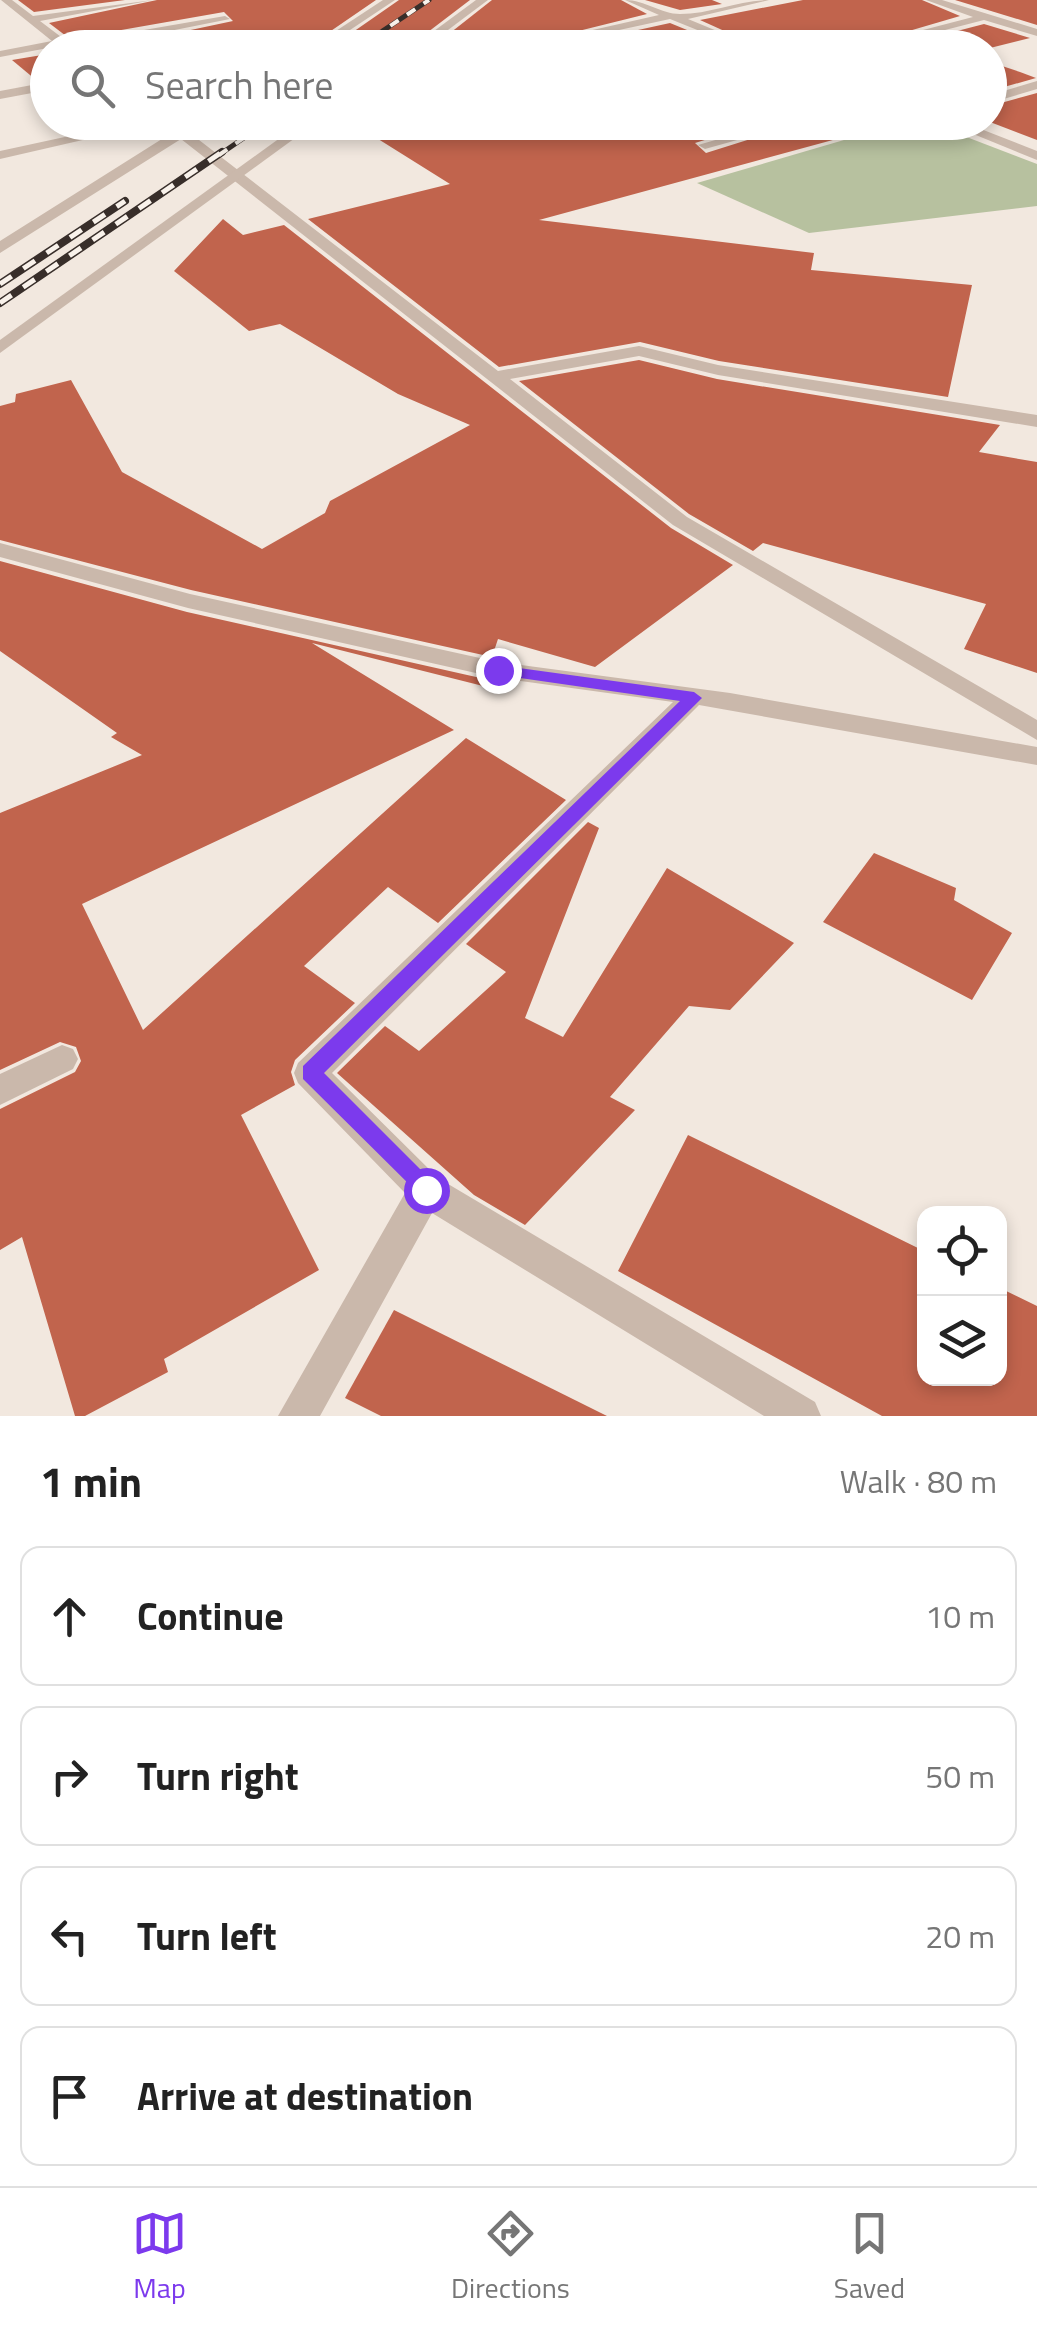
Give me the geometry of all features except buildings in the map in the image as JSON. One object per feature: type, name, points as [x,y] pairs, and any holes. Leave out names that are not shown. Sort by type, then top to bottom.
[{"type":"street","points":[[6,0],[45,30]]},
{"type":"street","points":[[31,19],[148,0]]},
{"type":"street","points":[[343,30],[390,0]]},
{"type":"street","points":[[441,30],[483,0]]},
{"type":"street","points":[[630,0],[705,30]]},
{"type":"street","points":[[608,30],[764,0]]},
{"type":"street","points":[[931,0],[1037,34]]},
{"type":"street","points":[[932,30],[984,17]]},
{"type":"street","points":[[160,30],[225,19]]},
{"type":"street","points":[[1014,26],[1037,20]]},
{"type":"street","points":[[0,54],[30,50]]},
{"type":"street","points":[[1007,94],[1037,86]]},
{"type":"street","points":[[0,95],[30,89]]},
{"type":"street","points":[[0,155],[70,140]]},
{"type":"street","points":[[0,248],[171,140]]},
{"type":"street","points":[[191,140],[680,521],[1037,731]]},
{"type":"street","points":[[0,348],[286,140]]},
{"type":"street","points":[[705,146],[728,140]]},
{"type":"street","points":[[996,140],[1037,156]]},
{"type":"street","points":[[493,377],[640,351],[718,370],[1037,421]]},
{"type":"street","points":[[0,550],[188,602],[498,670],[694,698],[1037,756]]},
{"type":"street","points":[[694,698],[310,1072],[426,1190],[801,1416]]},
{"type":"street","points":[[0,1090],[62,1058]]},
{"type":"street","points":[[298,1416],[426,1190]]},
{"type":"green space","points":[[844,140],[974,140],[1037,164],[1037,206],[809,233],[697,183]]},
{"type":"railway","points":[[384,30],[429,0]]},
{"type":"railway","points":[[219,155],[241,140]]},
{"type":"railway","points":[[0,303],[222,152]]},
{"type":"railway","points":[[0,284],[125,201]]},
{"type":"route","points":[[426,1190],[310,1072],[694,698],[498,670]]}]
